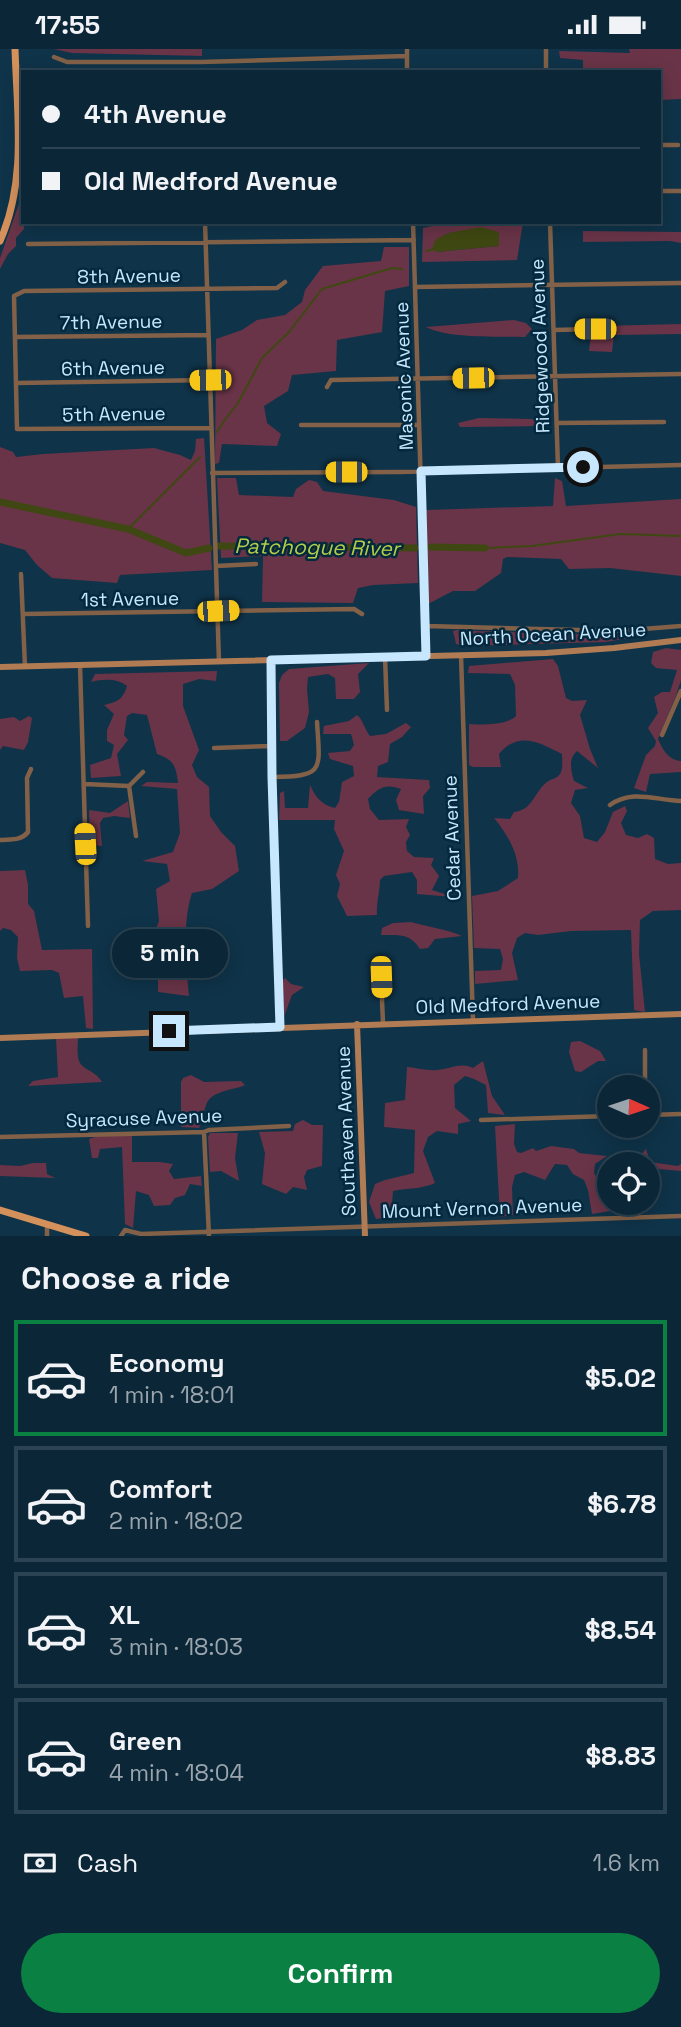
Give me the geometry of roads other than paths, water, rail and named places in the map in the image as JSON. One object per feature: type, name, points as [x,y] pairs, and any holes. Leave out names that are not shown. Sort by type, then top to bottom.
[{"type":"main road","points":[[0,241],[18,176],[15,49]]},
{"type":"main road","points":[[0,1210],[86,1236]]},
{"type":"street","points":[[407,49],[407,70]]},
{"type":"street","points":[[546,49],[546,70]]},
{"type":"street","points":[[54,57],[67,62],[201,62],[407,56]]},
{"type":"street","points":[[201,62],[201,70]]},
{"type":"street","points":[[661,145],[678,145]]},
{"type":"street","points":[[661,191],[681,191]]},
{"type":"street","points":[[205,224],[219,662]]},
{"type":"street","name":"Masonic Avenue","points":[[413,224],[426,656]]},
{"type":"street","name":"Ridgewood Avenue","points":[[550,224],[558,468]]},
{"type":"street","points":[[28,244],[414,240]]},
{"type":"street","name":"8th Avenue","points":[[15,337],[14,296],[24,291],[277,288],[285,282]]},
{"type":"street","points":[[415,287],[681,283]]},
{"type":"street","points":[[554,330],[595,329]]},
{"type":"street","name":"7th Avenue","points":[[15,337],[208,335]]},
{"type":"street","points":[[15,337],[16,383]]},
{"type":"street","points":[[327,387],[331,380],[681,374]]},
{"type":"street","name":"6th Avenue","points":[[16,383],[210,380]]},
{"type":"street","name":"5th Avenue","points":[[16,383],[17,429],[211,428]]},
{"type":"street","points":[[557,423],[664,422]]},
{"type":"street","points":[[301,425],[419,425]]},
{"type":"street","points":[[212,473],[681,465]]},
{"type":"street","points":[[216,566],[256,564]]},
{"type":"street","points":[[20,574],[25,667]]},
{"type":"street","name":"1st Avenue","points":[[23,614],[354,609],[362,614]]},
{"type":"street","points":[[426,626],[618,631],[681,626]]},
{"type":"street","name":"North Ocean Avenue","points":[[0,667],[583,651],[681,640]]},
{"type":"street","name":"Cedar Avenue","points":[[461,655],[473,1021]]},
{"type":"street","points":[[385,657],[387,710]]},
{"type":"street","points":[[271,660],[280,1027]]},
{"type":"street","points":[[80,665],[88,926]]},
{"type":"street","points":[[662,735],[681,691]]},
{"type":"street","points":[[272,777],[302,776],[311,773],[318,765],[317,722]]},
{"type":"street","points":[[214,748],[272,746]]},
{"type":"street","points":[[0,840],[24,838],[28,832],[27,778],[32,769]]},
{"type":"street","points":[[84,784],[129,786],[143,772]]},
{"type":"street","points":[[129,786],[136,836]]},
{"type":"street","points":[[610,806],[620,798],[634,796],[681,801]]},
{"type":"street","points":[[381,977],[383,1024]]},
{"type":"street","name":"Old Medford Avenue","points":[[0,1038],[681,1014]]},
{"type":"street","name":"Southaven Avenue","points":[[357,1024],[365,1236]]},
{"type":"street","points":[[645,1050],[645,1075]]},
{"type":"street","points":[[660,1115],[681,1114]]},
{"type":"street","points":[[481,1120],[597,1116]]},
{"type":"street","name":"Syracuse Avenue","points":[[0,1137],[204,1132],[289,1126]]},
{"type":"street","points":[[204,1132],[209,1234]]},
{"type":"street","name":"Mount Vernon Avenue","points":[[121,1236],[125,1230],[141,1234],[209,1234],[681,1216]]},
{"type":"street","points":[[47,1224],[47,1236]]},
{"type":"waterway","points":[[426,251],[434,249]]},
{"type":"waterway","points":[[217,432],[238,403],[262,358],[289,332],[322,289],[392,268],[402,269]]},
{"type":"waterway","points":[[128,529],[200,457]]},
{"type":"waterway","name":"Patchogue River","points":[[0,502],[128,529],[186,553],[209,548]]},
{"type":"waterway","points":[[485,548],[532,546],[620,534],[681,536]]},
{"type":"waterway","name":"Patchogue River","points":[[219,546],[415,548]]},
{"type":"waterway","name":"Patchogue River","points":[[431,547],[485,548]]}]
